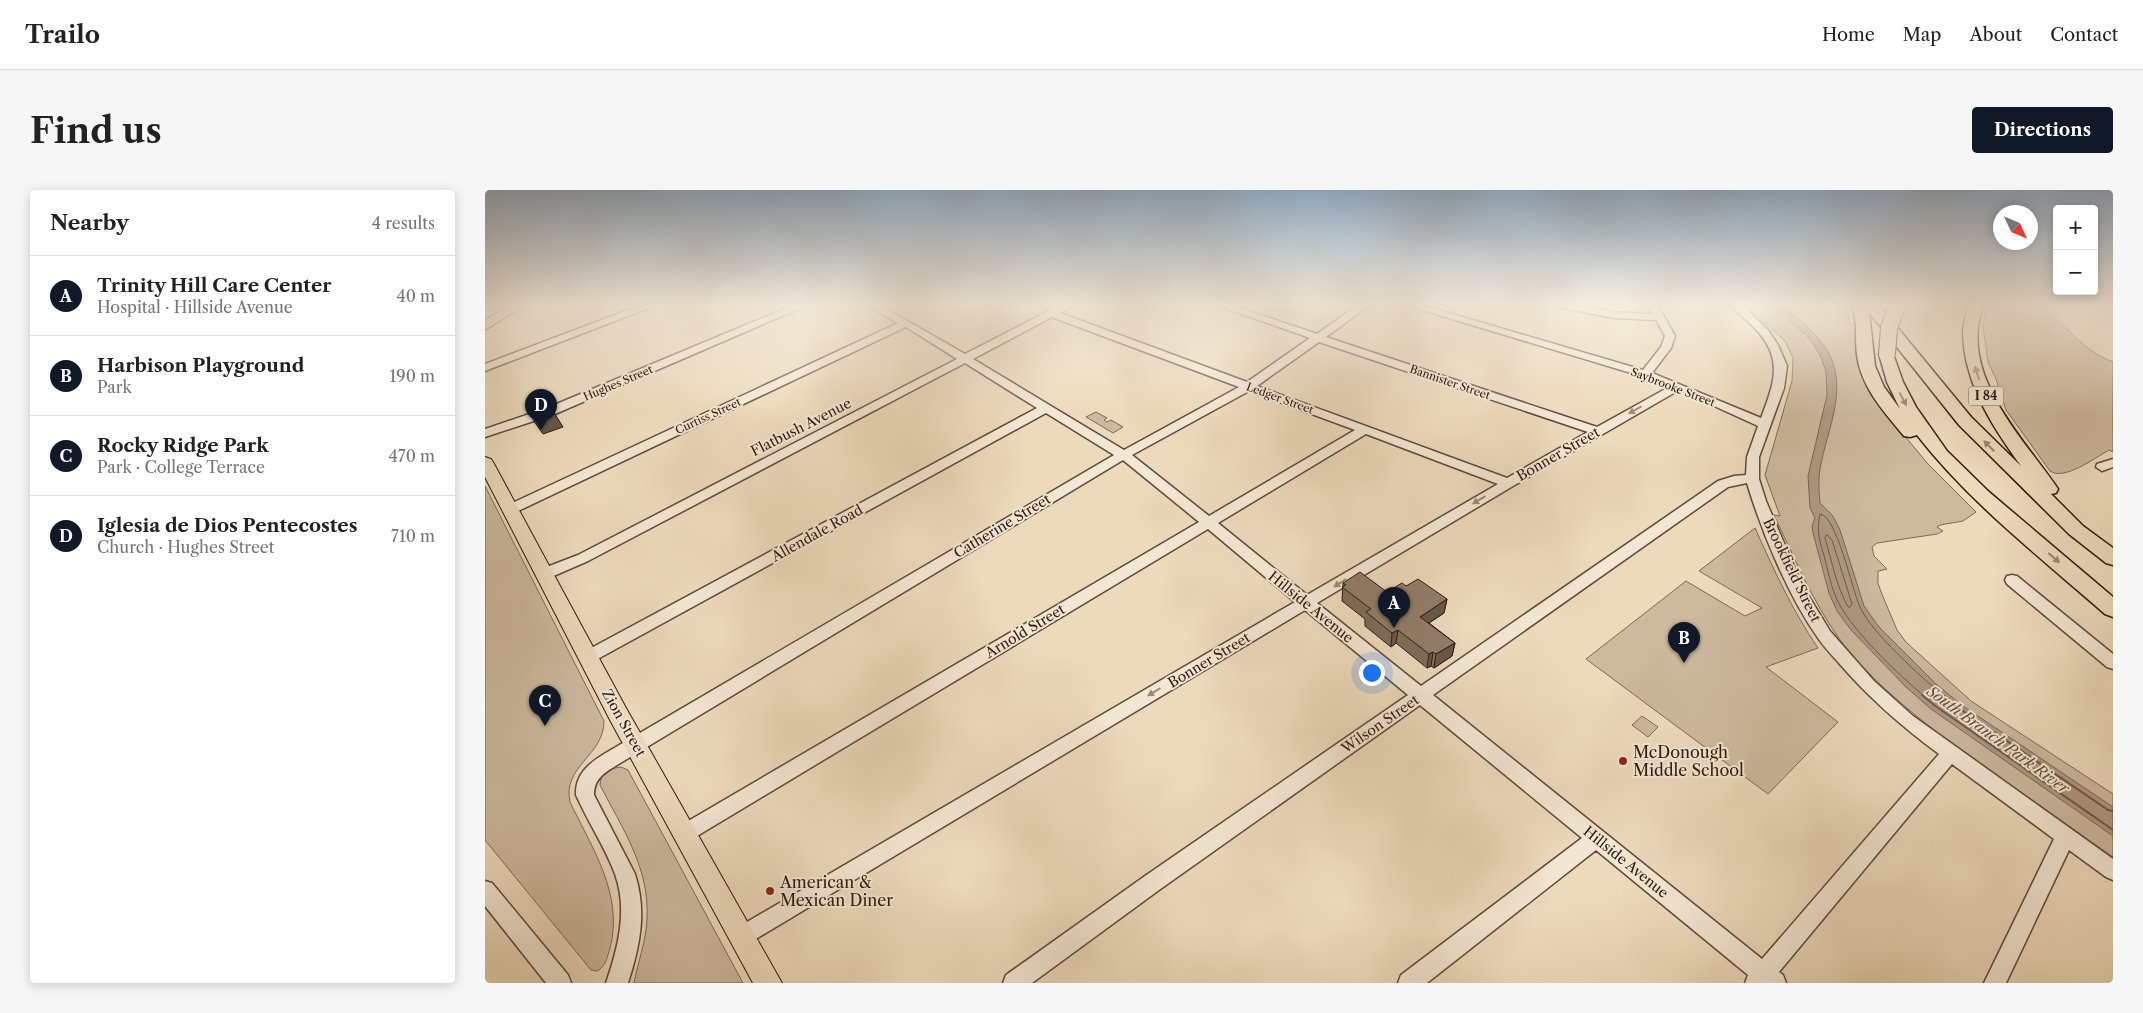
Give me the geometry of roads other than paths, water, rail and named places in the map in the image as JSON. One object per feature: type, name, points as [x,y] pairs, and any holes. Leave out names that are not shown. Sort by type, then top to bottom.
[{"type":"highway","points":[[1865,341],[1866,365],[1879,392],[1928,452],[1979,497],[2013,522],[2113,609]]},
{"type":"highway","points":[[1888,341],[1887,354],[1896,384],[1913,416],[1942,454],[1979,497]]},
{"type":"highway","points":[[1900,341],[1950,404],[2031,477],[2083,536],[2113,557]]},
{"type":"highway","name":"I 84","points":[[1971,341],[1978,379],[2031,477]]},
{"type":"main road","name":"Zion Street","points":[[485,462],[636,744],[768,983]]},
{"type":"street","points":[[485,368],[556,341]]},
{"type":"street","name":"Hughes Street","points":[[485,433],[551,411],[717,341]]},
{"type":"street","name":"Curtiss Street","points":[[511,509],[868,341]]},
{"type":"street","name":"Hillside Avenue","points":[[936,341],[1123,455],[1596,838],[1765,980]]},
{"type":"street","name":"Flatbush Avenue","points":[[544,574],[591,553],[1000,341]]},
{"type":"street","name":"Ledger Street","points":[[1126,341],[1508,483]]},
{"type":"street","name":"Catherine Street","points":[[617,983],[629,944],[632,907],[625,876],[593,812],[584,789],[585,782],[594,770],[1123,455],[1249,386],[1314,341]]},
{"type":"street","name":"Bannister Street","points":[[1327,341],[1597,431]]},
{"type":"street","name":"Saybrooke Street","points":[[1533,341],[1645,374],[1678,386],[1765,424]]},
{"type":"street","points":[[1645,374],[1669,341]]},
{"type":"street","name":"Brookfield Street","points":[[1771,341],[1781,366],[1781,380],[1752,463],[1752,479],[1759,501],[1795,585],[1824,635],[1851,668],[1888,705],[1950,753],[2113,871]]},
{"type":"street","name":"Bonner Street","points":[[742,936],[1508,483],[1678,386]]},
{"type":"street","name":"Allendale Road","points":[[589,657],[1047,408]]},
{"type":"street","name":"Arnold Street","points":[[685,833],[1366,429]]},
{"type":"street","name":"Wilson Street","points":[[1014,983],[1152,883],[1723,484],[1734,480],[1752,479]]},
{"type":"street","points":[[2012,580],[2113,663]]},
{"type":"street","points":[[1765,980],[1950,753]]},
{"type":"street","points":[[1995,983],[2066,836]]},
{"type":"street","points":[[1409,983],[1596,838]]},
{"type":"street","points":[[485,890],[560,983]]},
{"type":"water","name":"South Branch Park River","points":[[1811,341],[1820,341],[1833,362],[1837,392],[1832,423],[1820,469],[1820,503],[1833,516],[1840,530],[1864,606],[1879,627],[1936,684],[1963,706],[2113,807],[2113,836],[1931,709],[1906,687],[1851,630],[1837,611],[1829,593],[1813,533],[1812,526],[1815,518],[1810,508],[1808,476],[1827,395],[1826,372],[1821,357]]},
{"type":"place","name":"Iglesia de Dios Pentecostes","points":[[541,430]]},
{"type":"place","name":"Trinity Hill Care Center","points":[[1394,628]]},
{"type":"place","name":"Harbison Playground","points":[[1684,663]]},
{"type":"place","name":"Rocky Ridge Park","points":[[545,726]]},
{"type":"place","name":"McDonough Middle School","points":[[1623,761]]},
{"type":"place","name":"American & Mexican Diner","points":[[770,891]]}]
